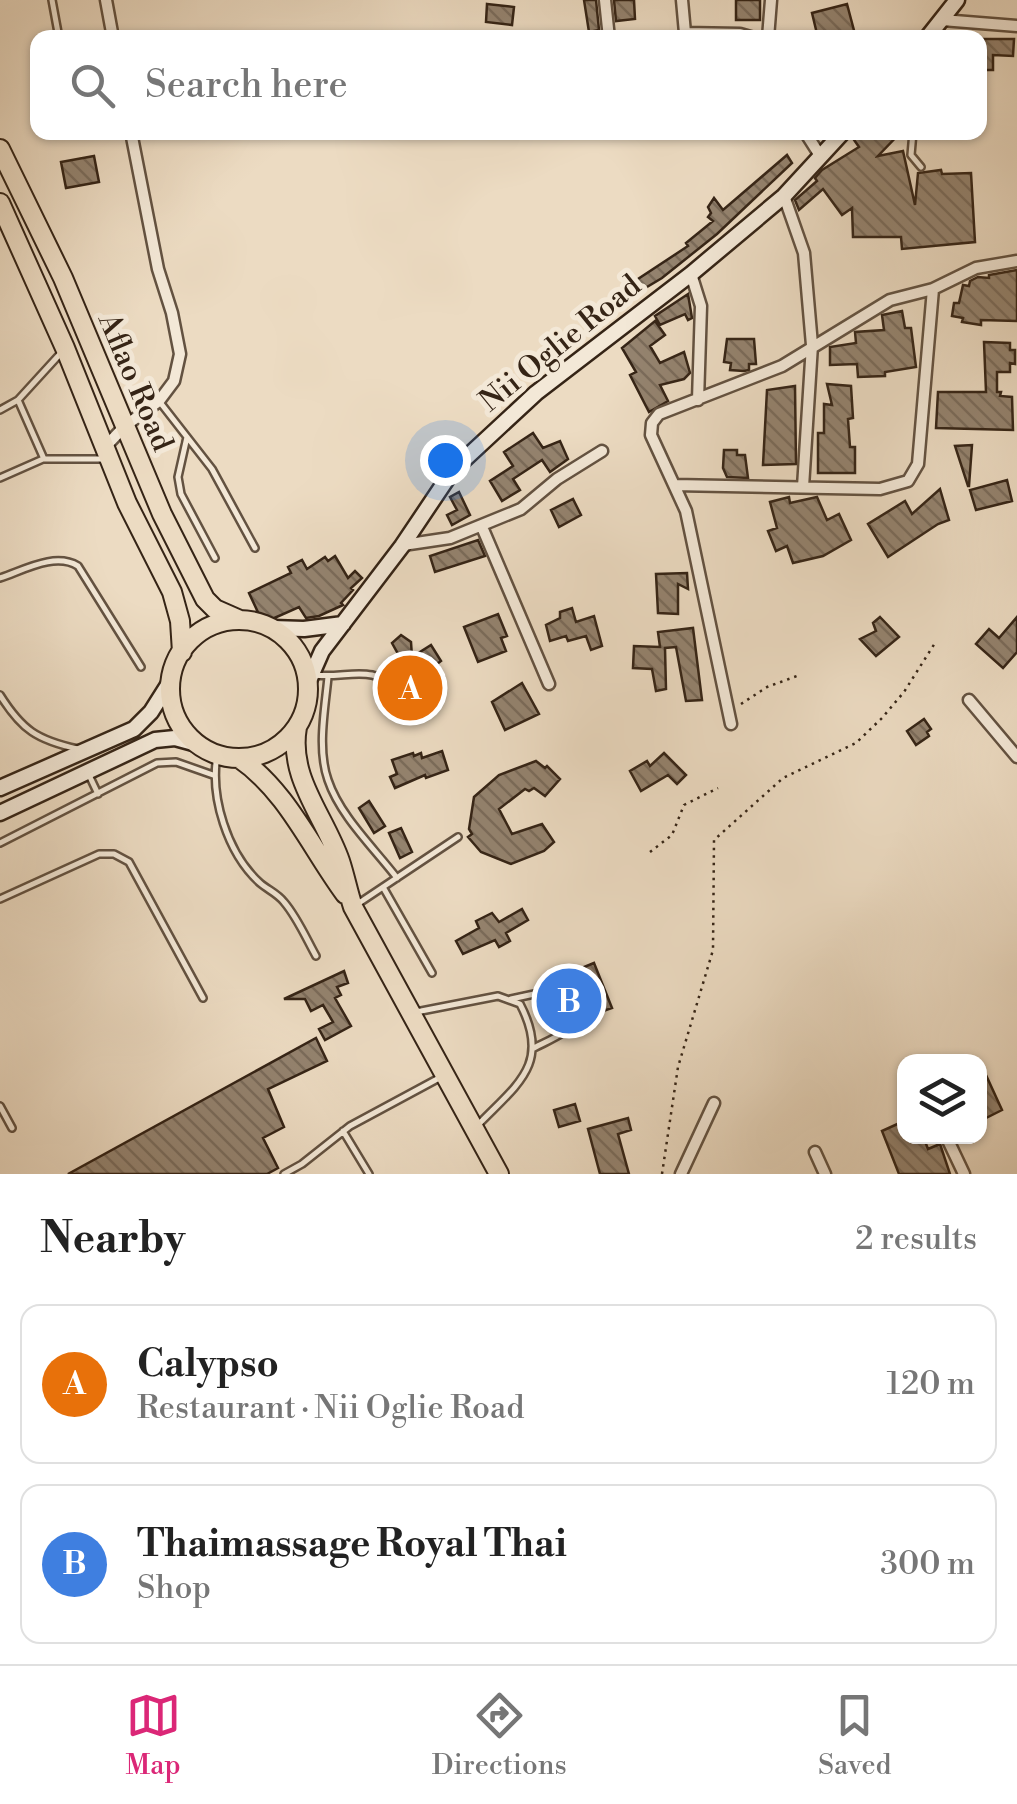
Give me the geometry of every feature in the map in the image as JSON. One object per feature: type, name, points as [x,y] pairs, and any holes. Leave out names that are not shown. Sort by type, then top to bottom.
[{"type":"highway","name":"Aflao Road","points":[[0,149],[62,278],[162,514],[205,599],[215,609],[240,620]]},
{"type":"highway","name":"Aflao Road","points":[[0,202],[65,348],[106,454],[172,592],[180,621],[182,652]]},
{"type":"highway","points":[[297,727],[272,750],[239,758],[217,754],[197,744],[176,717],[170,682],[182,652],[207,628],[240,620],[272,628],[297,651],[309,679],[306,706],[297,727],[296,762],[340,860],[352,904]]},
{"type":"highway","points":[[239,758],[284,802],[352,904],[499,1174]]},
{"type":"street","points":[[106,0],[111,30]]},
{"type":"street","points":[[605,0],[607,30]]},
{"type":"street","points":[[682,0],[683,30]]},
{"type":"street","points":[[769,30],[771,0]]},
{"type":"street","points":[[934,30],[957,0]]},
{"type":"street","points":[[942,20],[1017,26]]},
{"type":"street","points":[[106,454],[125,426],[159,402],[174,380],[180,354],[158,269],[133,140]]},
{"type":"street","points":[[810,140],[821,156]]},
{"type":"street","name":"Nii Oglie Road","points":[[309,679],[322,651],[402,546],[453,470],[536,393],[691,274],[784,196],[835,140]]},
{"type":"street","points":[[784,196],[804,253],[812,345],[804,487]]},
{"type":"street","points":[[729,718],[686,511],[651,435],[652,423],[660,414],[782,366],[890,300],[932,289],[976,268],[1017,262]]},
{"type":"street","points":[[691,274],[701,306],[698,400]]},
{"type":"street","points":[[674,485],[880,489],[908,481],[918,464],[932,289]]},
{"type":"street","points":[[402,546],[450,538],[521,509],[557,478],[602,451]]},
{"type":"street","points":[[482,527],[549,684]]},
{"type":"street","points":[[272,628],[343,624]]},
{"type":"street","points":[[0,788],[134,729],[151,712],[170,682]]},
{"type":"street","points":[[970,700],[1017,757]]},
{"type":"street","points":[[0,813],[155,740],[175,738],[197,744]]},
{"type":"street","points":[[681,1174],[714,1103]]},
{"type":"street","points":[[950,1144],[964,1174]]},
{"type":"street","points":[[815,1152],[825,1174]]},
{"type":"lane","points":[[52,0],[58,30]]},
{"type":"lane","points":[[912,140],[911,155],[920,167]]},
{"type":"lane","points":[[0,410],[18,400],[65,348]]},
{"type":"lane","points":[[18,400],[44,459]]},
{"type":"lane","points":[[159,402],[212,470],[254,548]]},
{"type":"lane","points":[[187,437],[178,477],[181,494],[215,558]]},
{"type":"lane","points":[[0,478],[44,459],[106,454]]},
{"type":"lane","points":[[0,578],[54,560],[78,566],[141,666]]},
{"type":"lane","points":[[309,679],[374,673],[388,679],[398,692]]},
{"type":"lane","points":[[328,677],[323,746],[326,778],[337,800],[397,878]]},
{"type":"lane","points":[[0,695],[17,722],[30,733],[80,750]]},
{"type":"lane","points":[[217,754],[214,791],[234,849],[261,884],[275,891],[287,905],[316,956]]},
{"type":"lane","points":[[0,843],[168,760],[214,776]]},
{"type":"lane","points":[[88,772],[98,794]]},
{"type":"lane","points":[[352,904],[458,837]]},
{"type":"lane","points":[[0,899],[99,854],[114,854],[129,862],[204,998]]},
{"type":"lane","points":[[383,887],[432,973]]},
{"type":"lane","points":[[511,999],[562,988],[569,993],[577,1015],[574,1022],[566,1032],[534,1048]]},
{"type":"lane","points":[[411,1013],[498,996],[520,1004],[531,1026],[534,1048],[528,1072],[474,1129]]},
{"type":"lane","points":[[284,1174],[342,1131],[444,1076]]},
{"type":"lane","points":[[0,1106],[12,1128]]},
{"type":"lane","points":[[342,1131],[369,1174]]},
{"type":"path","points":[[662,1174],[678,1067],[713,950],[714,840],[783,778],[856,743],[904,692],[936,643]]},
{"type":"path","points":[[729,718],[767,687],[797,676]]},
{"type":"path","points":[[650,852],[672,836],[684,805],[718,788]]},
{"type":"building","points":[[584,0],[596,0],[599,30],[589,30]]},
{"type":"building","points":[[614,0],[634,0],[635,19],[616,21]]},
{"type":"building","points":[[736,0],[760,0],[760,20],[736,20]]},
{"type":"building","points":[[487,4],[514,7],[512,25],[486,22]]},
{"type":"building","points":[[847,4],[854,30],[816,30],[812,13]]},
{"type":"building","points":[[987,39],[1014,39],[1013,56],[993,55],[993,70],[987,70]]},
{"type":"building","points":[[854,140],[893,140],[878,156],[903,151],[915,205],[918,173],[971,173],[975,242],[902,249],[901,237],[853,237],[852,208],[842,215],[823,189],[799,210],[795,200],[817,181],[815,178],[822,170],[859,147]]},
{"type":"building","points":[[787,155],[792,163],[717,234],[662,278],[620,303],[618,300],[638,279],[688,246],[686,243],[713,221],[708,217],[708,207],[714,198],[723,210]]},
{"type":"building","points":[[94,156],[99,182],[66,188],[61,162]]},
{"type":"building","points":[[1017,270],[1017,321],[981,320],[981,325],[952,316],[963,285],[969,286],[978,277]]},
{"type":"building","points":[[688,294],[692,318],[688,320],[685,314],[660,325],[655,316]]},
{"type":"building","points":[[902,311],[905,328],[911,328],[916,367],[885,372],[885,376],[858,377],[857,364],[830,365],[830,347],[856,343],[855,332],[884,330],[882,315]]},
{"type":"building","points":[[655,321],[665,335],[650,346],[660,363],[684,352],[690,373],[684,379],[660,385],[668,401],[649,412],[630,375],[636,372],[622,348]]},
{"type":"building","points":[[727,339],[754,339],[756,364],[749,364],[749,370],[730,370],[731,363],[724,362]]},
{"type":"building","points":[[984,342],[1010,343],[1010,350],[1015,350],[1015,364],[1010,363],[1010,372],[997,372],[997,392],[1012,397],[1013,430],[936,428],[938,392],[986,392]]},
{"type":"building","points":[[827,384],[851,386],[853,418],[848,419],[850,447],[855,447],[855,473],[818,473],[818,433],[824,433],[824,404],[832,405]]},
{"type":"building","points":[[795,386],[796,464],[763,465],[767,390]]},
{"type":"building","points":[[533,433],[543,448],[560,441],[568,459],[550,472],[542,460],[513,479],[520,490],[502,501],[490,481],[513,466],[504,452]]},
{"type":"building","points":[[972,445],[969,486],[968,486],[955,446]]},
{"type":"building","points":[[724,450],[737,450],[737,455],[745,455],[748,478],[727,477]]},
{"type":"building","points":[[1007,480],[1012,501],[976,510],[970,490]]},
{"type":"building","points":[[940,489],[949,520],[888,557],[868,524],[905,501],[912,514]]},
{"type":"building","points":[[459,492],[470,515],[452,525],[447,515],[457,510],[450,497]]},
{"type":"building","points":[[789,497],[790,503],[817,497],[827,520],[839,514],[851,540],[823,556],[793,563],[787,546],[776,551],[768,531],[777,528],[770,502]]},
{"type":"building","points":[[573,499],[581,515],[559,527],[551,510]]},
{"type":"building","points":[[478,540],[485,556],[435,572],[430,556]]},
{"type":"building","points":[[335,556],[348,578],[355,571],[362,578],[351,588],[343,605],[306,618],[299,607],[263,623],[249,593],[291,573],[288,567],[302,560],[307,569],[325,557],[328,561]]},
{"type":"building","points":[[687,573],[688,589],[678,584],[678,614],[658,613],[656,574]]},
{"type":"building","points":[[572,608],[576,622],[594,616],[602,646],[591,650],[586,636],[550,641],[546,625],[560,618],[560,612]]},
{"type":"building","points":[[498,614],[507,636],[501,638],[506,651],[478,662],[464,627]]},
{"type":"building","points":[[880,617],[899,637],[876,656],[860,639],[876,631],[873,623]]},
{"type":"building","points":[[1017,617],[1017,652],[1003,668],[976,644],[989,629],[999,638]]},
{"type":"building","points":[[693,628],[702,700],[686,701],[676,647],[665,648],[666,689],[656,691],[652,669],[633,668],[634,646],[660,647],[658,632]]},
{"type":"building","points":[[401,635],[411,642],[412,657],[431,645],[441,661],[437,664],[444,676],[419,691],[415,684],[402,688],[408,672],[392,643]]},
{"type":"building","points":[[522,683],[539,714],[505,730],[492,702]]},
{"type":"building","points":[[924,719],[931,729],[927,732],[929,736],[916,745],[907,731]]},
{"type":"building","points":[[442,751],[448,770],[395,788],[390,777],[397,774],[392,760],[413,753],[421,753],[422,758]]},
{"type":"building","points":[[664,753],[686,775],[677,784],[668,775],[641,791],[630,771],[647,761],[650,766]]},
{"type":"building","points":[[536,761],[560,779],[545,796],[534,788],[525,789],[499,809],[512,834],[542,824],[554,842],[544,851],[511,864],[481,852],[468,837],[472,834],[469,829],[474,797],[499,775]]},
{"type":"building","points":[[369,801],[385,826],[374,833],[359,808]]},
{"type":"building","points":[[401,828],[412,852],[400,858],[389,833]]},
{"type":"building","points":[[522,909],[528,920],[506,933],[510,941],[499,947],[495,940],[463,954],[456,941],[479,928],[476,921],[492,913],[499,922]]},
{"type":"building","points":[[594,963],[612,1008],[589,1016],[572,972]]},
{"type":"building","points":[[344,971],[348,983],[337,987],[341,995],[335,998],[351,1026],[325,1040],[319,1029],[333,1022],[323,1005],[311,1011],[305,999],[284,999]]},
{"type":"building","points":[[562,1001],[569,1016],[547,1027],[540,1012]]},
{"type":"building","points":[[316,1038],[327,1061],[268,1089],[284,1127],[263,1138],[278,1168],[267,1174],[68,1174]]},
{"type":"building","points":[[987,1077],[1002,1110],[987,1118]]},
{"type":"building","points":[[575,1104],[580,1121],[559,1127],[554,1110]]},
{"type":"building","points":[[628,1118],[631,1130],[618,1134],[629,1174],[600,1174],[588,1129]]},
{"type":"building","points":[[897,1124],[897,1144],[926,1144],[928,1149],[940,1144],[950,1174],[899,1174],[882,1131]]},
{"type":"place","name":"Calypso","points":[[410,688]]},
{"type":"place","name":"Thaimassage Royal Thai","points":[[569,1001]]}]
